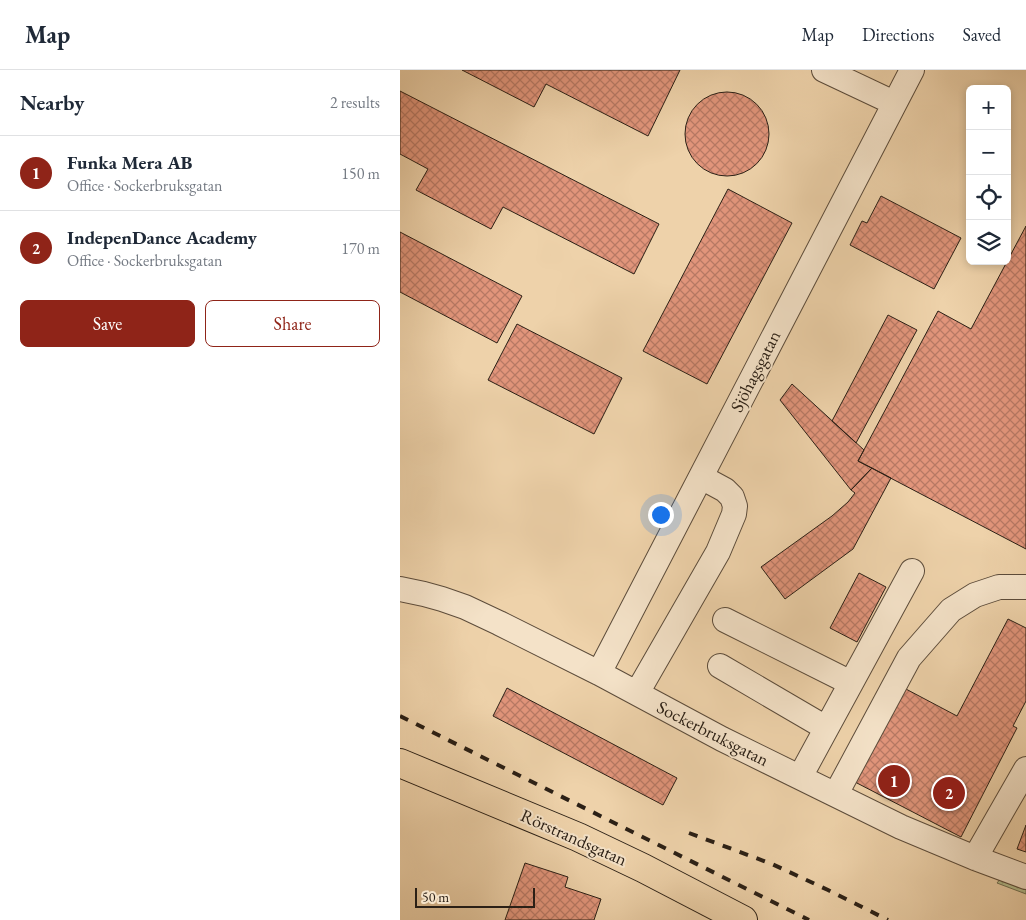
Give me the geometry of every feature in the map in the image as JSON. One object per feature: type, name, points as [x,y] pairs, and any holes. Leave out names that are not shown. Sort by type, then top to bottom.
[{"type":"main road","name":"Rörstrandsgatan","points":[[400,763],[578,837],[643,868],[743,920]]},
{"type":"street","points":[[824,70],[894,103]]},
{"type":"street","name":"Sjöhagsgatan","points":[[599,673],[912,70]]},
{"type":"street","points":[[637,694],[718,552],[734,514],[735,506],[732,497],[724,490],[700,477]]},
{"type":"street","points":[[800,777],[912,571]]},
{"type":"street","points":[[836,794],[909,658],[951,610],[975,595],[999,587],[1026,587]]},
{"type":"street","name":"Sockerbruksgatan","points":[[400,589],[442,599],[465,608],[599,673],[722,739],[901,826],[975,858],[1026,877]]},
{"type":"street","points":[[725,620],[851,682]]},
{"type":"street","points":[[720,666],[826,728]]},
{"type":"street","points":[[975,858],[1026,769]]},
{"type":"green space","points":[[1001,878],[1026,882],[1026,894],[997,883]]},
{"type":"building","points":[[462,70],[680,70],[648,136],[546,84],[534,107]]},
{"type":"building","points":[[400,91],[659,224],[634,274],[503,207],[491,229],[416,190],[428,169],[400,154]]},
{"type":"building","points":[[727,92],[743,95],[757,104],[766,118],[769,134],[766,150],[757,164],[743,173],[727,176],[711,173],[697,164],[688,150],[685,134],[688,118],[697,104],[711,95]]},
{"type":"building","points":[[728,189],[792,223],[707,384],[643,351]]},
{"type":"building","points":[[881,196],[961,238],[934,289],[850,245],[862,221],[867,223]]},
{"type":"building","points":[[1026,226],[1026,549],[858,461],[938,311],[971,329],[1005,265],[1011,265],[1011,254]]},
{"type":"building","points":[[400,232],[522,296],[497,343],[400,292]]},
{"type":"building","points":[[888,315],[917,330],[856,443],[832,421]]},
{"type":"building","points":[[517,324],[622,378],[594,434],[488,380]]},
{"type":"building","points":[[792,384],[864,450],[858,461],[872,468],[851,490],[780,400]]},
{"type":"building","points":[[872,468],[891,478],[853,549],[785,599],[761,567],[832,516],[848,502],[855,493],[851,490]]},
{"type":"building","points":[[859,573],[886,587],[857,642],[830,628]]},
{"type":"building","points":[[1008,619],[1026,628],[1026,701],[1013,726],[1017,728],[961,837],[855,782],[904,688],[957,716]]},
{"type":"building","points":[[507,688],[677,778],[663,805],[493,716]]},
{"type":"building","points":[[1026,825],[1026,852],[1017,849]]},
{"type":"building","points":[[525,863],[568,877],[565,887],[601,899],[594,920],[505,920]]},
{"type":"railway","points":[[400,716],[809,920]]},
{"type":"railway","points":[[689,833],[772,864],[888,920]]},
{"type":"place","name":"Funka Mera AB","points":[[894,781]]},
{"type":"place","name":"IndepenDance Academy","points":[[949,793]]}]
